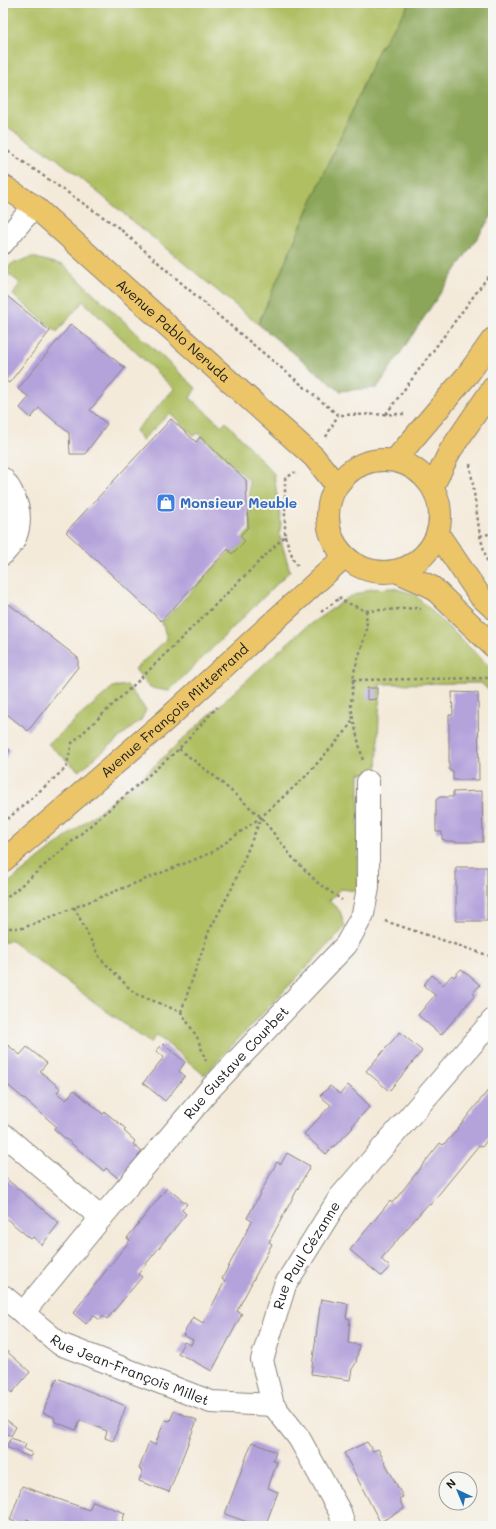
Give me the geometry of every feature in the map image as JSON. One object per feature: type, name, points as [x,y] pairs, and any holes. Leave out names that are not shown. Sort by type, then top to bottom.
[{"type":"main road","name":"Avenue Pablo Neruda","points":[[3,186],[34,206],[314,457],[336,485]]},
{"type":"main road","points":[[395,460],[458,386],[493,339]]},
{"type":"main road","points":[[432,486],[450,450],[493,388]]},
{"type":"main road","points":[[370,460],[395,460],[412,467],[432,486],[442,510],[438,534],[426,555],[407,568],[383,573],[364,570],[344,557],[331,536],[327,510],[336,485],[352,469],[370,460]]},
{"type":"main road","points":[[438,534],[480,596],[493,608]]},
{"type":"main road","name":"Avenue François Mitterrand","points":[[3,861],[167,719],[344,557]]},
{"type":"main road","points":[[396,571],[432,587],[493,646]]},
{"type":"street","points":[[3,243],[34,206]]},
{"type":"street","points":[[3,479],[12,491],[20,514],[14,539],[3,554]]},
{"type":"street","name":"Rue Gustave Courbet","points":[[23,1313],[210,1088],[346,945],[364,914],[368,888],[368,782]]},
{"type":"street","name":"Rue Paul Cézanne","points":[[344,1526],[340,1512],[299,1438],[273,1405],[262,1360],[285,1285],[340,1197],[493,1020]]},
{"type":"street","points":[[3,1134],[101,1218]]},
{"type":"street","name":"Rue Jean-François Millet","points":[[3,1296],[60,1344],[211,1402],[273,1405]]},
{"type":"path","points":[[3,148],[119,228],[220,317],[338,414],[403,414],[419,430]]},
{"type":"path","points":[[386,414],[493,270]]},
{"type":"path","points":[[450,450],[471,464],[480,536],[489,567]]},
{"type":"path","points":[[285,479],[285,536],[295,564],[323,577],[343,601],[366,611],[417,608],[424,610]]},
{"type":"path","points":[[480,536],[493,533]]},
{"type":"path","points":[[3,823],[66,768],[72,743],[138,682],[285,536]]},
{"type":"path","points":[[315,616],[340,598]]},
{"type":"path","points":[[366,611],[367,629],[354,672],[351,705],[368,782]]},
{"type":"path","points":[[353,680],[493,678]]},
{"type":"path","points":[[3,902],[179,749],[221,702]]},
{"type":"path","points":[[3,928],[23,928],[211,853],[261,817],[304,778],[346,731],[353,719]]},
{"type":"path","points":[[179,749],[214,776],[261,817],[292,857],[318,884],[364,914],[493,958]]},
{"type":"path","points":[[181,1012],[209,931],[232,888],[261,817]]},
{"type":"path","points":[[74,907],[100,958],[134,993],[181,1012],[197,1036],[207,1063]]},
{"type":"green space","points":[[3,3],[410,3],[378,51],[258,324],[56,158],[3,124]]},
{"type":"green space","points":[[410,3],[493,3],[493,214],[377,388],[340,391],[258,324],[378,51]]},
{"type":"green space","points":[[32,257],[63,265],[196,388],[190,398],[222,426],[226,422],[274,474],[281,524],[279,534],[290,571],[169,691],[150,688],[135,669],[167,639],[162,622],[251,529],[249,480],[198,433],[194,436],[170,413],[142,440],[135,431],[174,389],[83,301],[57,332],[13,295],[20,283],[6,272],[11,264]]},
{"type":"green space","points":[[393,588],[414,594],[493,670],[493,695],[481,683],[380,684],[377,774],[359,773],[358,891],[340,889],[329,901],[340,911],[345,927],[204,1075],[157,1035],[150,1043],[10,940],[3,943],[3,887],[141,778],[306,627],[349,597],[371,589]]},
{"type":"green space","points":[[127,685],[146,710],[141,720],[79,771],[48,744],[113,687]]},
{"type":"building","points":[[7,296],[50,331],[9,383],[3,379],[3,301]]},
{"type":"building","points":[[71,324],[125,368],[90,410],[107,424],[85,454],[70,454],[69,433],[39,408],[31,418],[20,408],[29,397],[18,389]]},
{"type":"building","name":"Monsieur Meuble","points":[[171,419],[196,442],[200,437],[246,480],[248,527],[240,536],[245,541],[232,554],[228,549],[161,621],[66,532]]},
{"type":"building","points":[[9,604],[78,658],[78,667],[28,731],[3,711],[3,675],[5,673],[3,671],[3,612]]},
{"type":"building","points":[[367,688],[377,688],[377,699],[367,700]]},
{"type":"building","points":[[452,692],[478,693],[479,780],[453,780],[453,771],[449,770],[449,715],[453,715]]},
{"type":"building","points":[[3,744],[10,750],[3,763]]},
{"type":"building","points":[[482,791],[483,842],[454,842],[442,839],[442,832],[436,832],[436,800],[440,797],[453,797],[453,792]]},
{"type":"building","points":[[456,867],[487,867],[487,921],[456,921]]},
{"type":"building","points":[[461,969],[480,985],[473,993],[475,995],[441,1035],[418,1015],[435,995],[424,986],[432,975],[443,985],[452,975],[454,977]]},
{"type":"building","points":[[400,1032],[422,1051],[389,1091],[366,1071]]},
{"type":"building","points":[[3,1041],[20,1055],[27,1047],[47,1063],[40,1071],[60,1088],[57,1093],[66,1100],[74,1090],[103,1114],[105,1112],[126,1129],[124,1131],[135,1141],[133,1144],[142,1152],[119,1179],[106,1168],[104,1171],[54,1129],[56,1126],[3,1081]]},
{"type":"building","points":[[163,1044],[185,1062],[179,1071],[185,1076],[165,1101],[143,1083],[164,1057],[156,1051]]},
{"type":"building","points":[[493,1084],[493,1132],[482,1147],[479,1145],[430,1205],[428,1204],[381,1259],[390,1267],[381,1276],[350,1250],[390,1201],[392,1203],[399,1195],[440,1143],[443,1145],[451,1137]]},
{"type":"building","points":[[348,1085],[370,1106],[353,1125],[352,1129],[326,1154],[304,1134],[331,1105],[320,1096],[330,1086],[340,1094]]},
{"type":"building","points":[[287,1153],[310,1166],[269,1242],[272,1244],[237,1311],[242,1314],[212,1371],[178,1353],[184,1342],[191,1345],[193,1340],[183,1335],[193,1317],[203,1323],[225,1281],[222,1279],[252,1221],[247,1218],[277,1162],[281,1164]]},
{"type":"building","points":[[3,1176],[59,1223],[42,1245],[33,1237],[31,1239],[3,1216]]},
{"type":"building","points":[[167,1188],[187,1204],[182,1210],[186,1214],[138,1274],[142,1277],[107,1319],[103,1316],[100,1320],[93,1315],[86,1324],[73,1313],[130,1240],[127,1238]]},
{"type":"building","points":[[321,1299],[348,1304],[346,1318],[350,1319],[348,1343],[359,1345],[356,1363],[352,1369],[350,1380],[311,1374]]},
{"type":"building","points":[[3,1348],[30,1372],[12,1393],[5,1386],[3,1388]]},
{"type":"building","points":[[57,1378],[126,1406],[113,1441],[105,1438],[107,1431],[80,1420],[76,1430],[55,1422],[54,1417],[43,1413]]},
{"type":"building","points":[[174,1411],[197,1420],[169,1492],[139,1481],[143,1470],[139,1469],[149,1442],[155,1445],[165,1420],[170,1421]]},
{"type":"building","points":[[5,1419],[16,1427],[11,1436],[3,1430],[3,1422]]},
{"type":"building","points":[[11,1438],[26,1444],[24,1449],[32,1453],[30,1457],[6,1447]]},
{"type":"building","points":[[252,1442],[276,1452],[273,1461],[277,1462],[268,1488],[278,1492],[265,1526],[258,1526],[225,1514]]},
{"type":"building","points":[[367,1442],[373,1451],[378,1449],[403,1497],[399,1499],[404,1509],[380,1522],[344,1453]]},
{"type":"building","points":[[22,1486],[89,1510],[93,1501],[125,1513],[122,1522],[125,1523],[124,1526],[45,1526],[27,1519],[25,1526],[10,1520]]},
{"type":"place","name":"Monsieur Meuble","points":[[166,503]]}]
